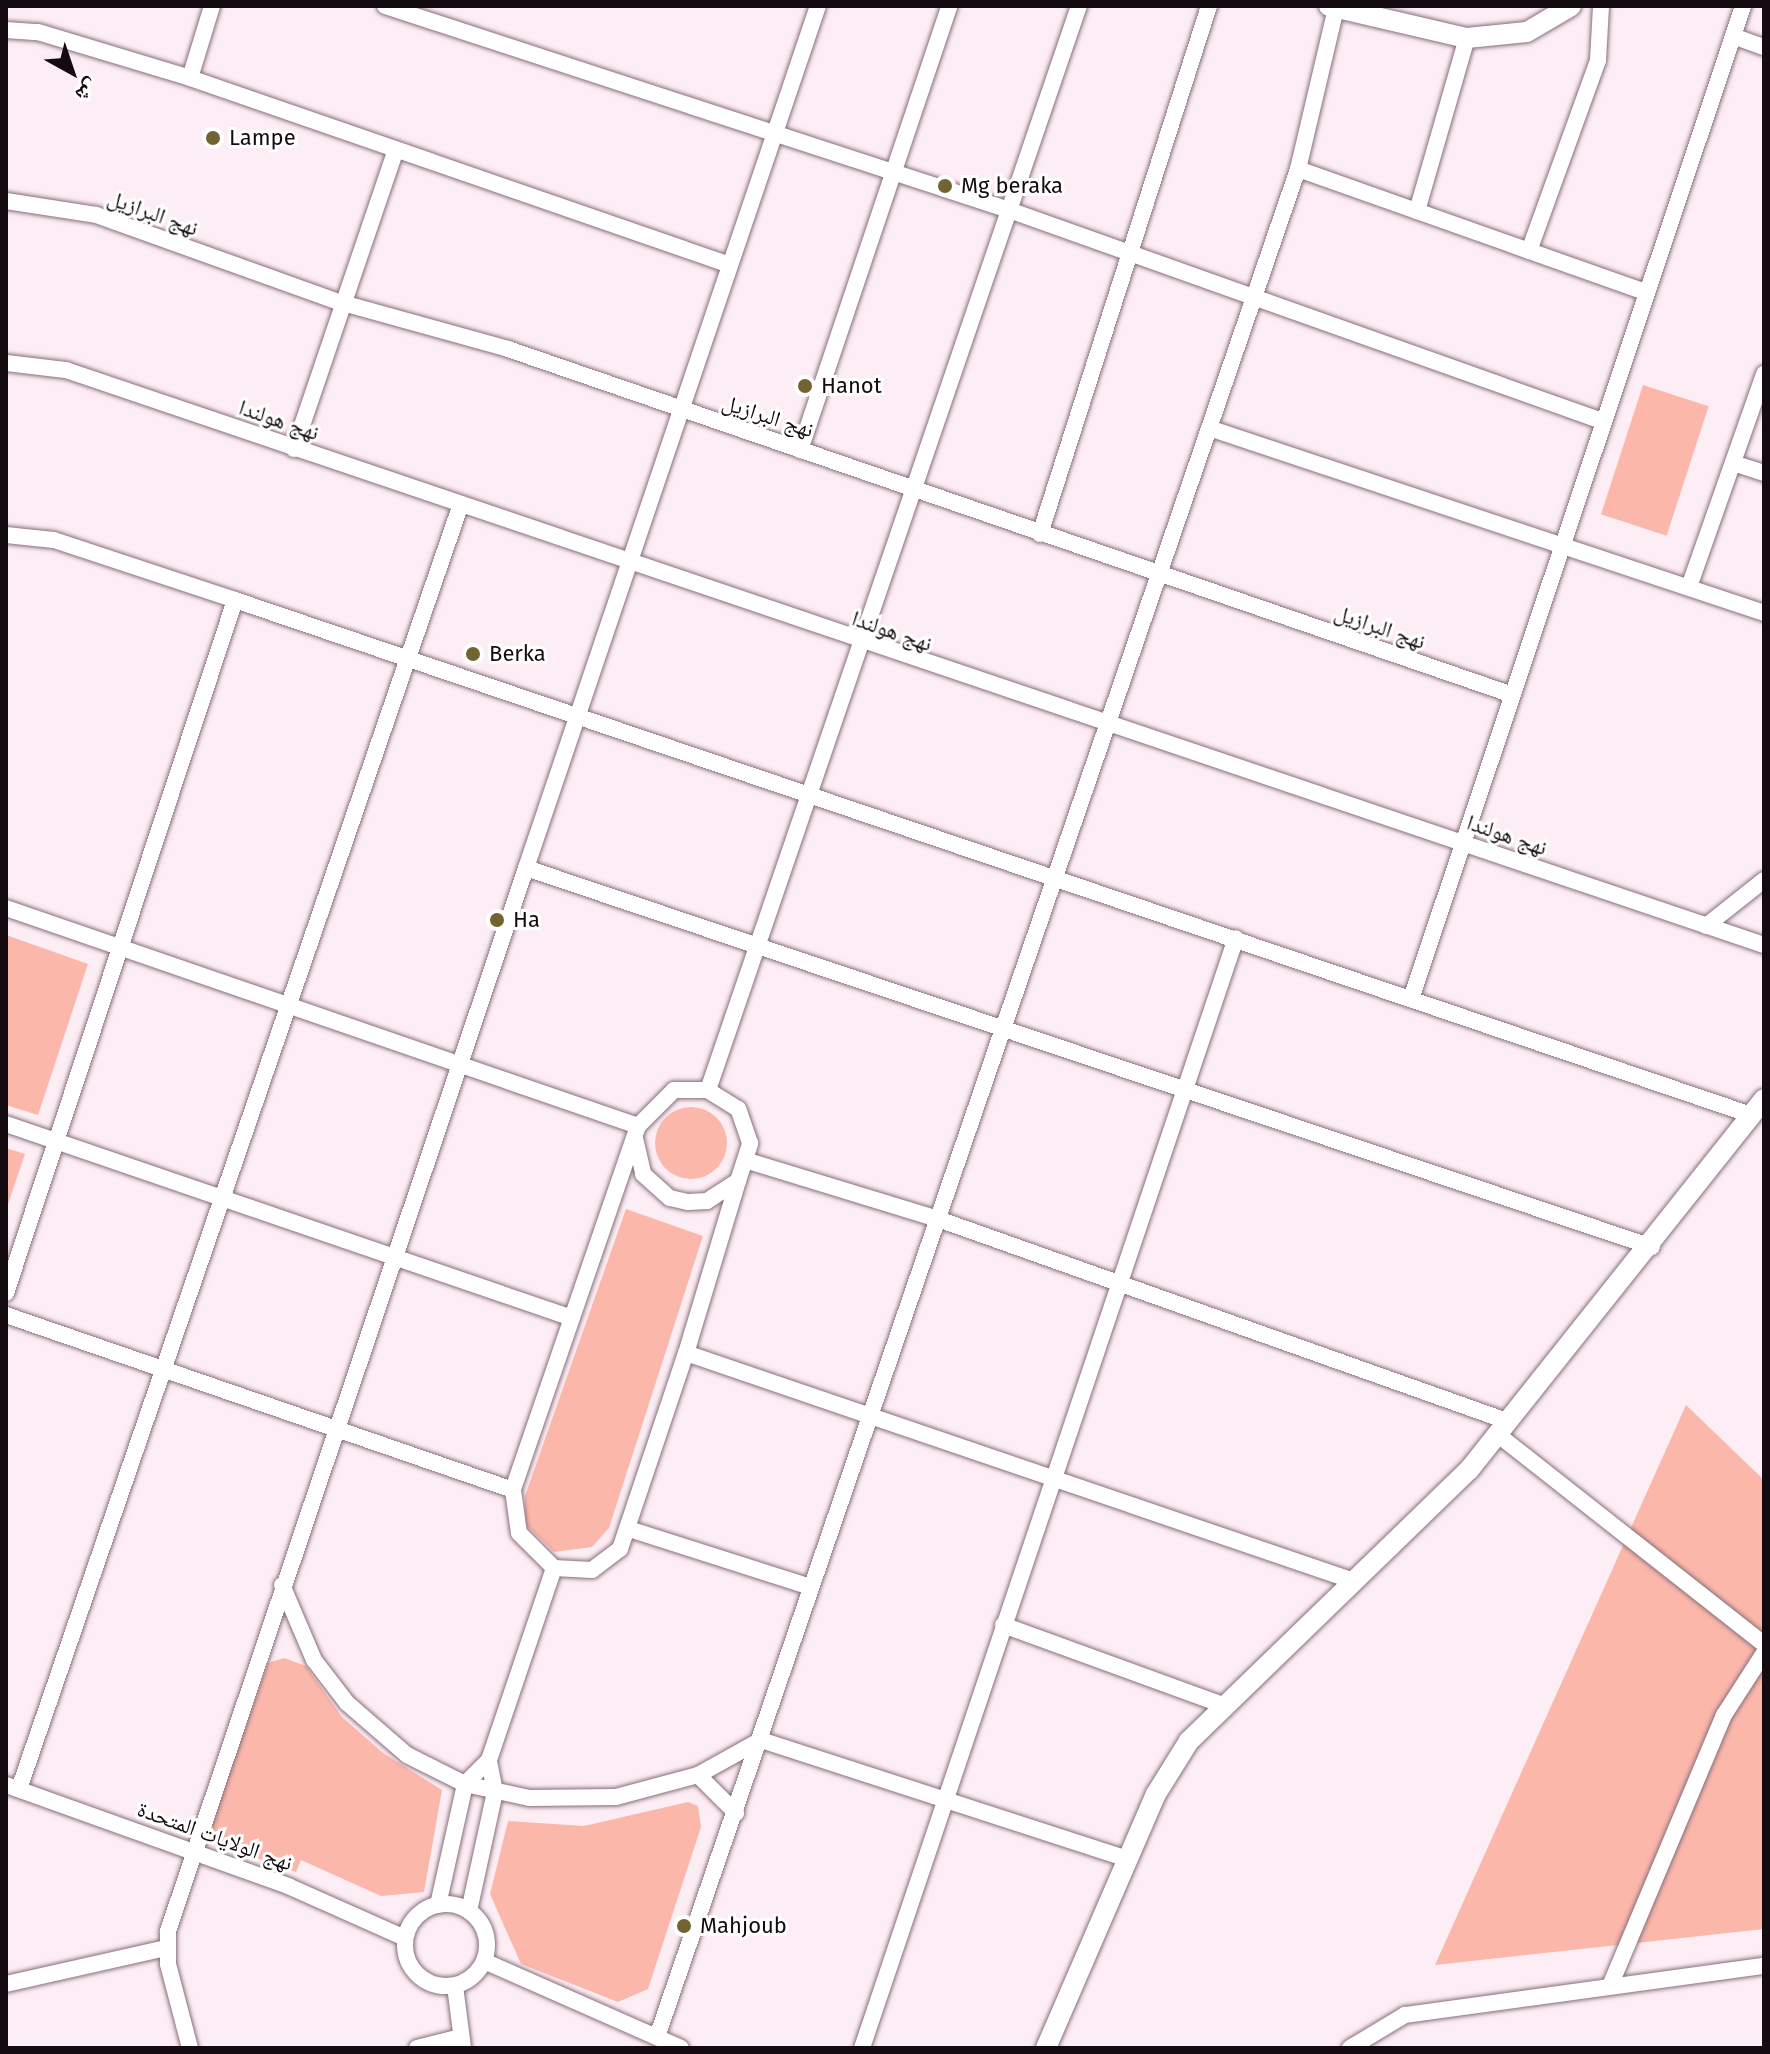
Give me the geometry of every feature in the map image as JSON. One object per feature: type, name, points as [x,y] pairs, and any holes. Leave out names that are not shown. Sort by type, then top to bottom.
[{"type":"street","points":[[190,78],[212,6]]},
{"type":"street","points":[[385,6],[432,13],[771,133],[1009,210],[1602,421]]},
{"type":"street","points":[[800,450],[949,6]]},
{"type":"street","points":[[708,1090],[1079,6]]},
{"type":"street","points":[[1040,534],[1134,255],[1209,6]]},
{"type":"street","points":[[657,2037],[761,1740],[1154,575],[1209,428],[1298,169],[1333,7],[1467,38],[1527,32],[1571,6]]},
{"type":"street","points":[[1529,251],[1598,60],[1601,6]]},
{"type":"street","points":[[1411,999],[1510,694],[1743,6]]},
{"type":"street","points":[[190,2048],[166,1948],[193,1850],[815,7]]},
{"type":"street","points":[[6,30],[38,32],[190,78],[395,152],[727,264]]},
{"type":"street","points":[[1733,36],[1764,47]]},
{"type":"street","points":[[1417,211],[1467,38]]},
{"type":"street","points":[[294,449],[339,302],[395,152]]},
{"type":"street","points":[[1298,169],[1645,292]]},
{"type":"street","name":"نهج البرازيل","points":[[6,201],[96,215],[339,302],[508,349],[678,410],[914,488],[1154,575],[1510,694]]},
{"type":"street","name":"نهج هولندا","points":[[6,363],[66,370],[1103,726],[1764,945]]},
{"type":"street","points":[[1689,587],[1764,374]]},
{"type":"street","points":[[1209,428],[1764,613]]},
{"type":"street","points":[[1733,463],[1764,473]]},
{"type":"street","points":[[13,1787],[411,663],[460,507]]},
{"type":"street","points":[[6,535],[54,540],[1411,999],[1758,1107],[1652,1247],[1502,1428],[1354,1581],[1223,1705],[1171,1767],[1127,1859],[1046,2048]]},
{"type":"street","points":[[6,1293],[235,600]]},
{"type":"street","points":[[526,868],[1189,1088],[1652,1247]]},
{"type":"street","points":[[1706,926],[1764,880]]},
{"type":"street","points":[[6,908],[458,1064],[637,1132]]},
{"type":"street","points":[[862,2048],[1050,1477],[1189,1088],[1236,938]]},
{"type":"street","points":[[708,1090],[731,1103],[747,1125],[748,1161],[738,1181],[629,1529],[607,1563],[574,1572],[554,1568],[519,1533],[513,1490],[637,1132],[666,1094],[708,1090]]},
{"type":"street","points":[[6,1124],[572,1318]]},
{"type":"street","points":[[637,1132],[643,1174],[670,1198],[707,1201],[738,1181]]},
{"type":"street","points":[[748,1161],[938,1219],[1121,1283],[1502,1428],[1764,1644]]},
{"type":"street","points":[[6,1315],[513,1490]]},
{"type":"street","points":[[686,1353],[1354,1581]]},
{"type":"street","points":[[629,1529],[811,1587]]},
{"type":"street","points":[[438,1905],[465,1784],[489,1760],[554,1568]]},
{"type":"street","points":[[282,1585],[314,1660],[347,1703],[407,1755],[465,1784],[495,1792],[564,1800],[616,1797],[698,1775],[761,1740],[1127,1859]]},
{"type":"street","points":[[1003,1625],[1223,1705]]},
{"type":"street","points":[[1610,1986],[1724,1715],[1764,1653]]},
{"type":"street","points":[[469,1911],[495,1792],[489,1760]]},
{"type":"street","points":[[698,1775],[736,1813]]},
{"type":"street","name":"نهج الولايات المتحدة","points":[[13,1787],[193,1850],[405,1946],[424,1980],[462,1982]]},
{"type":"street","points":[[405,1946],[423,1911],[438,1905],[469,1911],[486,1933],[484,1961],[462,1982],[461,2043],[417,2048]]},
{"type":"street","points":[[6,1984],[166,1948]]},
{"type":"street","points":[[484,1961],[681,2048]]},
{"type":"street","points":[[1350,2048],[1405,2015],[1764,1966]]},
{"type":"shaded area","points":[[1643,385],[1709,406],[1667,536],[1601,514]]},
{"type":"shaded area","points":[[6,935],[88,964],[38,1115],[6,1105]]},
{"type":"shaded area","points":[[698,1107],[717,1117],[725,1129],[725,1157],[717,1169],[705,1177],[684,1179],[665,1169],[657,1157],[655,1136],[665,1117],[677,1109]]},
{"type":"shaded area","points":[[6,1148],[25,1154],[6,1210]]},
{"type":"shaded area","points":[[626,1209],[703,1236],[609,1528],[592,1547],[554,1552],[525,1524],[525,1496]]},
{"type":"shaded area","points":[[1686,1405],[1764,1480],[1764,1929],[1435,1965]]},
{"type":"shaded area","points":[[284,1658],[306,1666],[342,1717],[383,1753],[442,1790],[424,1892],[381,1896],[301,1860],[296,1872],[221,1845],[210,1828],[268,1663]]},
{"type":"shaded area","points":[[688,1802],[698,1806],[701,1827],[648,1989],[618,2002],[521,1964],[490,1894],[508,1821],[584,1826]]},
{"type":"place","name":"Lampe","points":[[213,138]]},
{"type":"place","name":"Mg beraka","points":[[945,186]]},
{"type":"place","name":"Hanot","points":[[805,386]]},
{"type":"place","name":"Berka","points":[[473,654]]},
{"type":"place","name":"Ha","points":[[497,920]]},
{"type":"place","name":"Mahjoub","points":[[684,1926]]}]
